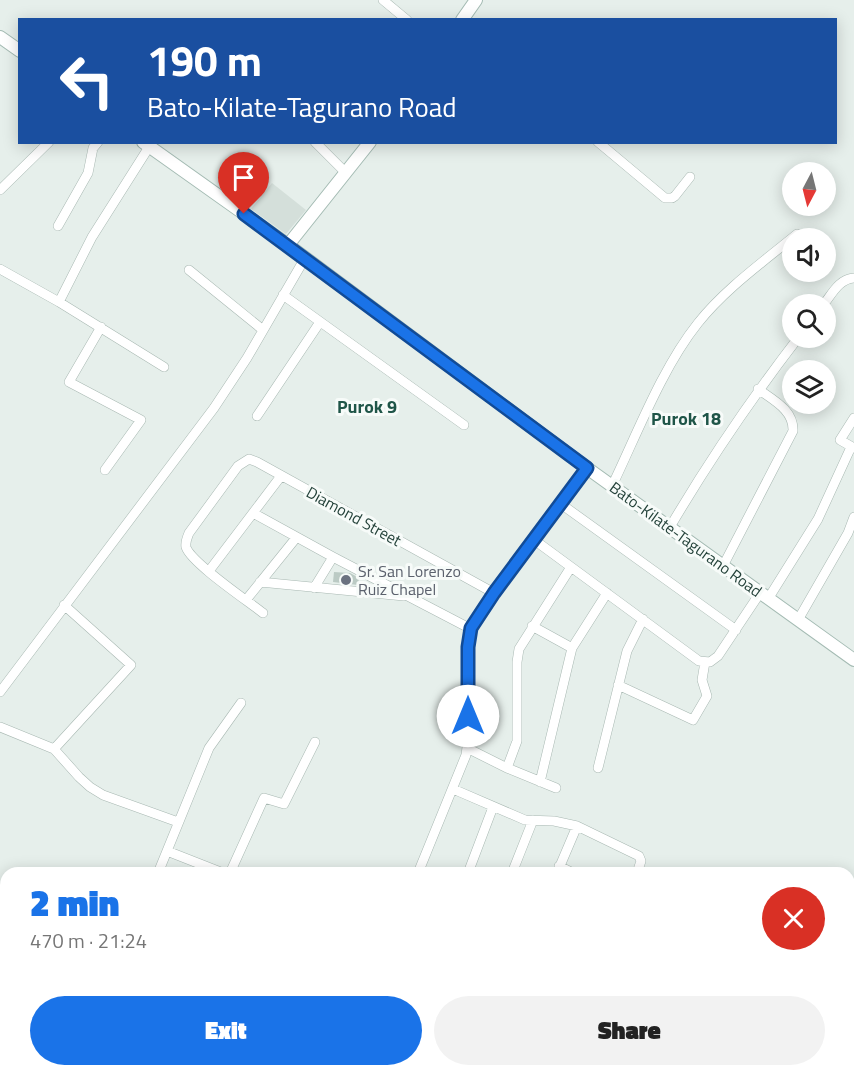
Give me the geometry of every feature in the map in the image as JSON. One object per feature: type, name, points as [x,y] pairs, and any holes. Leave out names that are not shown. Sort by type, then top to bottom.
[{"type":"street","points":[[384,0],[405,18]]},
{"type":"street","points":[[463,18],[476,0]]},
{"type":"street","points":[[0,37],[18,50]]},
{"type":"street","points":[[0,190],[47,144]]},
{"type":"street","points":[[58,226],[88,173],[93,148],[96,144]]},
{"type":"street","points":[[317,144],[346,173]]},
{"type":"street","points":[[600,144],[665,198],[675,196],[690,177]]},
{"type":"street","points":[[59,302],[97,229],[146,145]]},
{"type":"street","name":"Bato-Kilate-Tagurano Road","points":[[146,145],[288,245],[587,468],[854,660]]},
{"type":"street","points":[[288,245],[346,173],[363,145]]},
{"type":"street","points":[[612,486],[667,373],[697,324],[750,272],[782,246]]},
{"type":"street","points":[[0,692],[214,408],[235,378],[305,258]]},
{"type":"street","points":[[0,269],[101,327],[164,367]]},
{"type":"street","points":[[189,270],[263,330]]},
{"type":"street","points":[[832,294],[844,280],[854,278]]},
{"type":"street","points":[[284,295],[464,425]]},
{"type":"street","points":[[257,416],[320,322]]},
{"type":"street","points":[[101,327],[69,382],[141,420],[105,470]]},
{"type":"street","points":[[670,527],[712,457],[758,389],[790,348]]},
{"type":"street","points":[[723,566],[793,431],[789,413],[758,389]]},
{"type":"street","points":[[533,539],[693,657],[710,662],[718,656],[764,596],[818,519],[853,447],[840,440],[854,418]]},
{"type":"street","name":"Diamond Street","points":[[209,571],[190,554],[186,548],[187,538],[238,466],[246,460],[253,460],[494,593]]},
{"type":"street","points":[[420,867],[463,764],[467,748],[468,647],[471,628],[533,539],[587,468]]},
{"type":"street","points":[[263,613],[209,571],[281,476]]},
{"type":"street","points":[[561,504],[736,630]]},
{"type":"street","points":[[254,513],[296,538],[471,628]]},
{"type":"street","points":[[798,620],[848,533],[854,517]]},
{"type":"street","points":[[246,600],[296,538]]},
{"type":"street","points":[[314,588],[333,557]]},
{"type":"street","points":[[507,768],[517,741],[517,655],[532,626],[571,567]]},
{"type":"street","points":[[260,582],[410,597]]},
{"type":"street","points":[[540,782],[572,648],[607,592]]},
{"type":"street","points":[[54,749],[131,665],[64,606]]},
{"type":"street","points":[[598,768],[630,643],[643,619]]},
{"type":"street","points":[[532,626],[572,648]]},
{"type":"street","points":[[618,685],[693,720],[706,696],[702,680],[705,662]]},
{"type":"street","points":[[160,867],[209,748],[241,703]]},
{"type":"street","points":[[0,727],[54,749],[90,788],[120,802],[178,822]]},
{"type":"street","points":[[233,867],[264,798],[284,804],[315,742]]},
{"type":"street","points":[[467,748],[507,768],[556,788]]},
{"type":"street","points":[[453,789],[525,820],[554,821],[577,826],[639,856],[641,861],[639,867]]},
{"type":"street","points":[[470,867],[493,807]]},
{"type":"street","points":[[514,867],[533,820]]},
{"type":"street","points":[[559,867],[577,826]]},
{"type":"street","points":[[167,851],[208,867]]},
{"type":"shaded area","points":[[272,183],[306,210],[286,234],[251,209]]},
{"type":"building","name":"Sr. San Lorenzo Ruiz Chapel","points":[[334,572],[350,573],[359,578],[358,585],[333,582]]},
{"type":"place","name":"Sr. San Lorenzo Ruiz Chapel","points":[[346,580]]},
{"type":"district","name":"Purok 9","points":[[367,407]]},
{"type":"district","name":"Purok 18","points":[[686,419]]},
{"type":"route","points":[[244,214],[587,468],[533,539],[471,628],[468,647],[468,716]]}]
